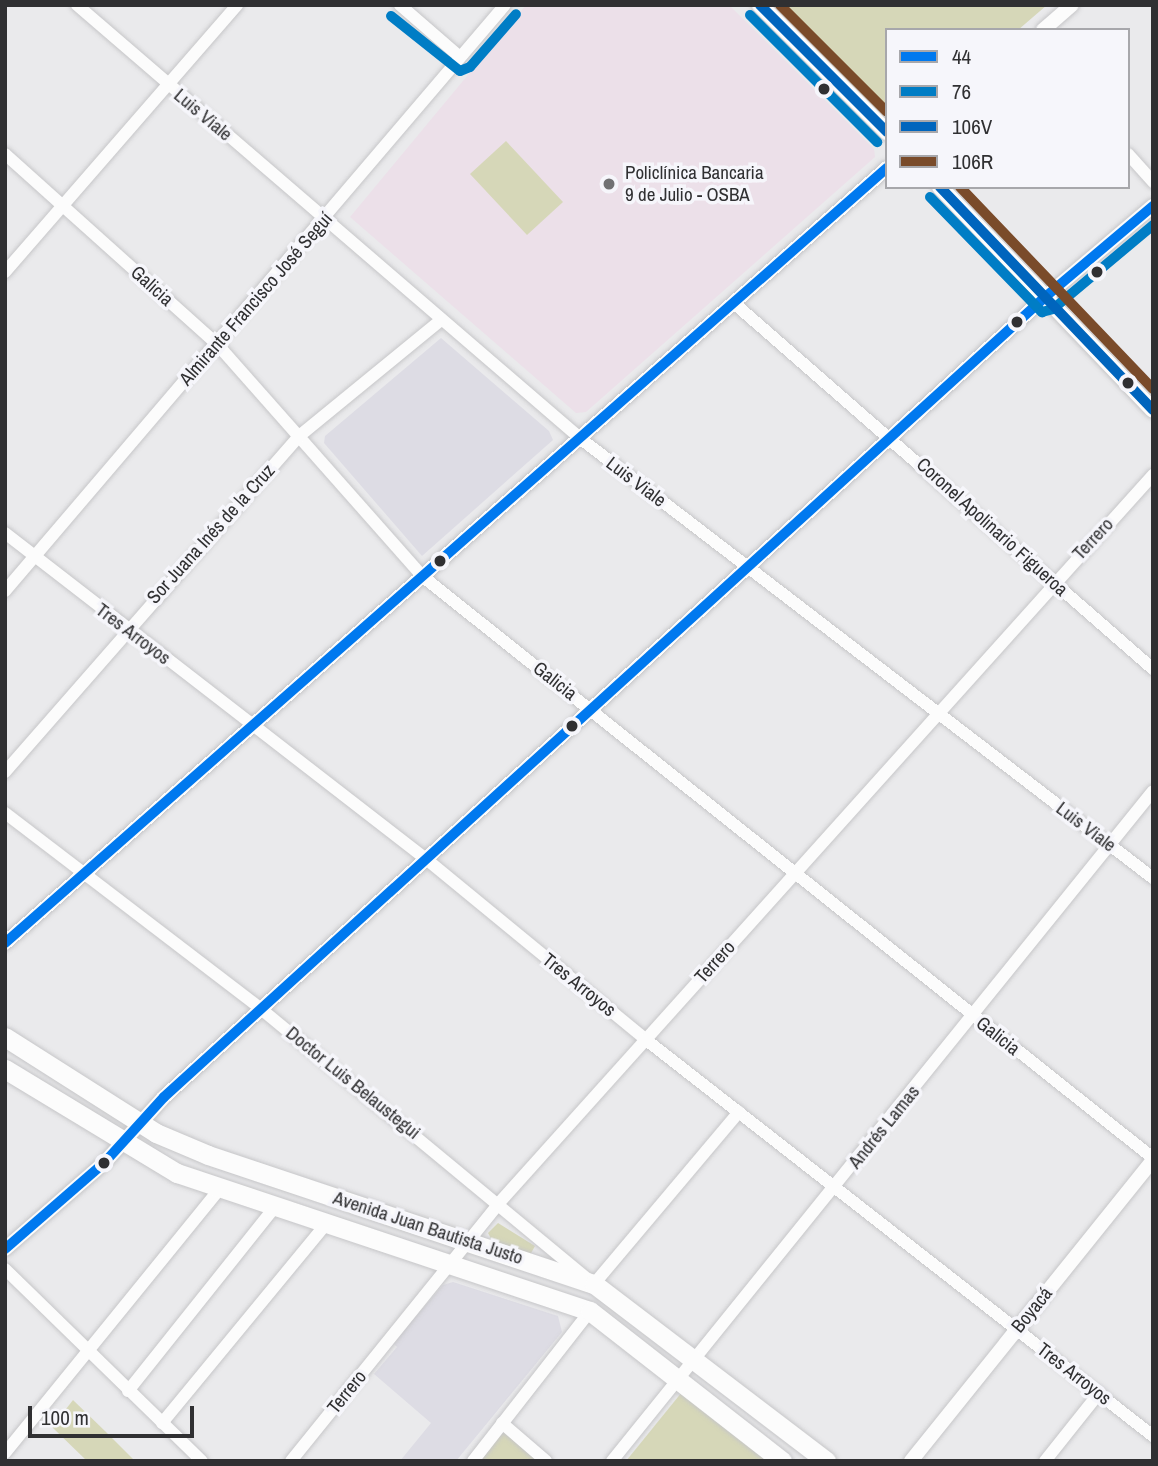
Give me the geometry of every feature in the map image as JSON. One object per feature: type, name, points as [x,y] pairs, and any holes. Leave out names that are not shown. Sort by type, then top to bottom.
[{"type":"main road","points":[[760,5],[885,130]]},
{"type":"main road","points":[[942,189],[1153,410]]},
{"type":"main road","name":"Avenida Juan Bautista Justo","points":[[5,1037],[139,1124],[208,1155],[594,1284],[826,1461]]},
{"type":"main road","name":"Avenida Juan Bautista Justo","points":[[5,1069],[177,1172],[590,1311],[782,1461]]},
{"type":"street","name":"Luis Viale","points":[[76,5],[581,439],[1153,878]]},
{"type":"street","points":[[5,272],[237,5]]},
{"type":"street","points":[[400,5],[460,57]]},
{"type":"street","name":"Almirante Francisco José Seguí","points":[[5,592],[505,5]]},
{"type":"street","points":[[1045,28],[1072,5]]},
{"type":"street","name":"Galicia","points":[[5,154],[217,344],[422,576],[1153,1159]]},
{"type":"street","points":[[1130,156],[1153,182]]},
{"type":"street","points":[[5,943],[885,170]]},
{"type":"street","points":[[5,1249],[125,1143],[139,1124],[261,1009],[747,567],[1044,298],[1153,206]]},
{"type":"street","name":"Coronel Apolinario Figueroa","points":[[735,304],[891,437],[1153,668]]},
{"type":"street","name":"Sor Juana Inés de la Cruz","points":[[5,772],[127,629],[298,437],[441,320]]},
{"type":"street","name":"Terrero","points":[[291,1461],[499,1203],[1153,474]]},
{"type":"street","name":"Tres Arroyos","points":[[5,533],[426,859],[645,1039],[1153,1436]]},
{"type":"street","name":"Andrés Lamas","points":[[612,1461],[1153,791]]},
{"type":"street","name":"Doctor Luis Belaustegui","points":[[5,813],[261,1009],[594,1284]]},
{"type":"street","points":[[594,1284],[739,1112]]},
{"type":"street","name":"Boyacá","points":[[911,1461],[1153,1159]]},
{"type":"street","points":[[5,1453],[220,1188]]},
{"type":"street","points":[[128,1391],[275,1207]]},
{"type":"street","points":[[162,1423],[326,1224]]},
{"type":"street","points":[[5,1269],[202,1461]]},
{"type":"street","points":[[473,1460],[590,1311]]},
{"type":"street","points":[[1045,1461],[1099,1393]]},
{"type":"street","points":[[502,1423],[546,1461]]},
{"type":"shaded area","name":"Policlínica Bancaria 9 de Julio - OSBA","points":[[526,5],[729,5],[874,149],[875,157],[586,412],[576,413],[350,217]]},
{"type":"shaded area","points":[[441,338],[549,431],[553,440],[422,556],[324,443],[325,436]]},
{"type":"shaded area","points":[[453,1282],[558,1316],[562,1332],[456,1461],[400,1461],[431,1423],[374,1374],[397,1347],[393,1343],[443,1285]]},
{"type":"green space","points":[[779,5],[1047,5],[1020,28],[885,28],[885,109]]},
{"type":"green space","points":[[506,141],[563,202],[527,235],[470,174]]},
{"type":"green space","points":[[498,1223],[535,1246],[530,1255],[494,1244],[488,1233]]},
{"type":"green space","points":[[682,1392],[770,1461],[626,1461]]},
{"type":"green space","points":[[73,1400],[135,1461],[87,1461],[52,1427]]},
{"type":"green space","points":[[504,1423],[551,1461],[474,1461]]},
{"type":"transit line","name":"106V","points":[[760,5],[885,130]]},
{"type":"transit line","name":"106R","points":[[780,5],[885,110]]},
{"type":"transit line","name":"76","points":[[391,16],[460,71],[470,67],[516,14]]},
{"type":"transit line","name":"76","points":[[750,15],[877,142]]},
{"type":"transit line","name":"44","points":[[5,943],[885,170]]},
{"type":"transit line","name":"106V","points":[[942,189],[1153,410]]},
{"type":"transit line","name":"106R","points":[[962,189],[1153,389]]},
{"type":"transit line","name":"76","points":[[930,197],[1042,312],[1053,309],[1153,225]]},
{"type":"transit line","name":"44","points":[[5,1249],[104,1163],[164,1097],[1044,298],[1153,206]]},
{"type":"place","name":"Policlínica Bancaria 9 de Julio - OSBA","points":[[609,184]]}]
